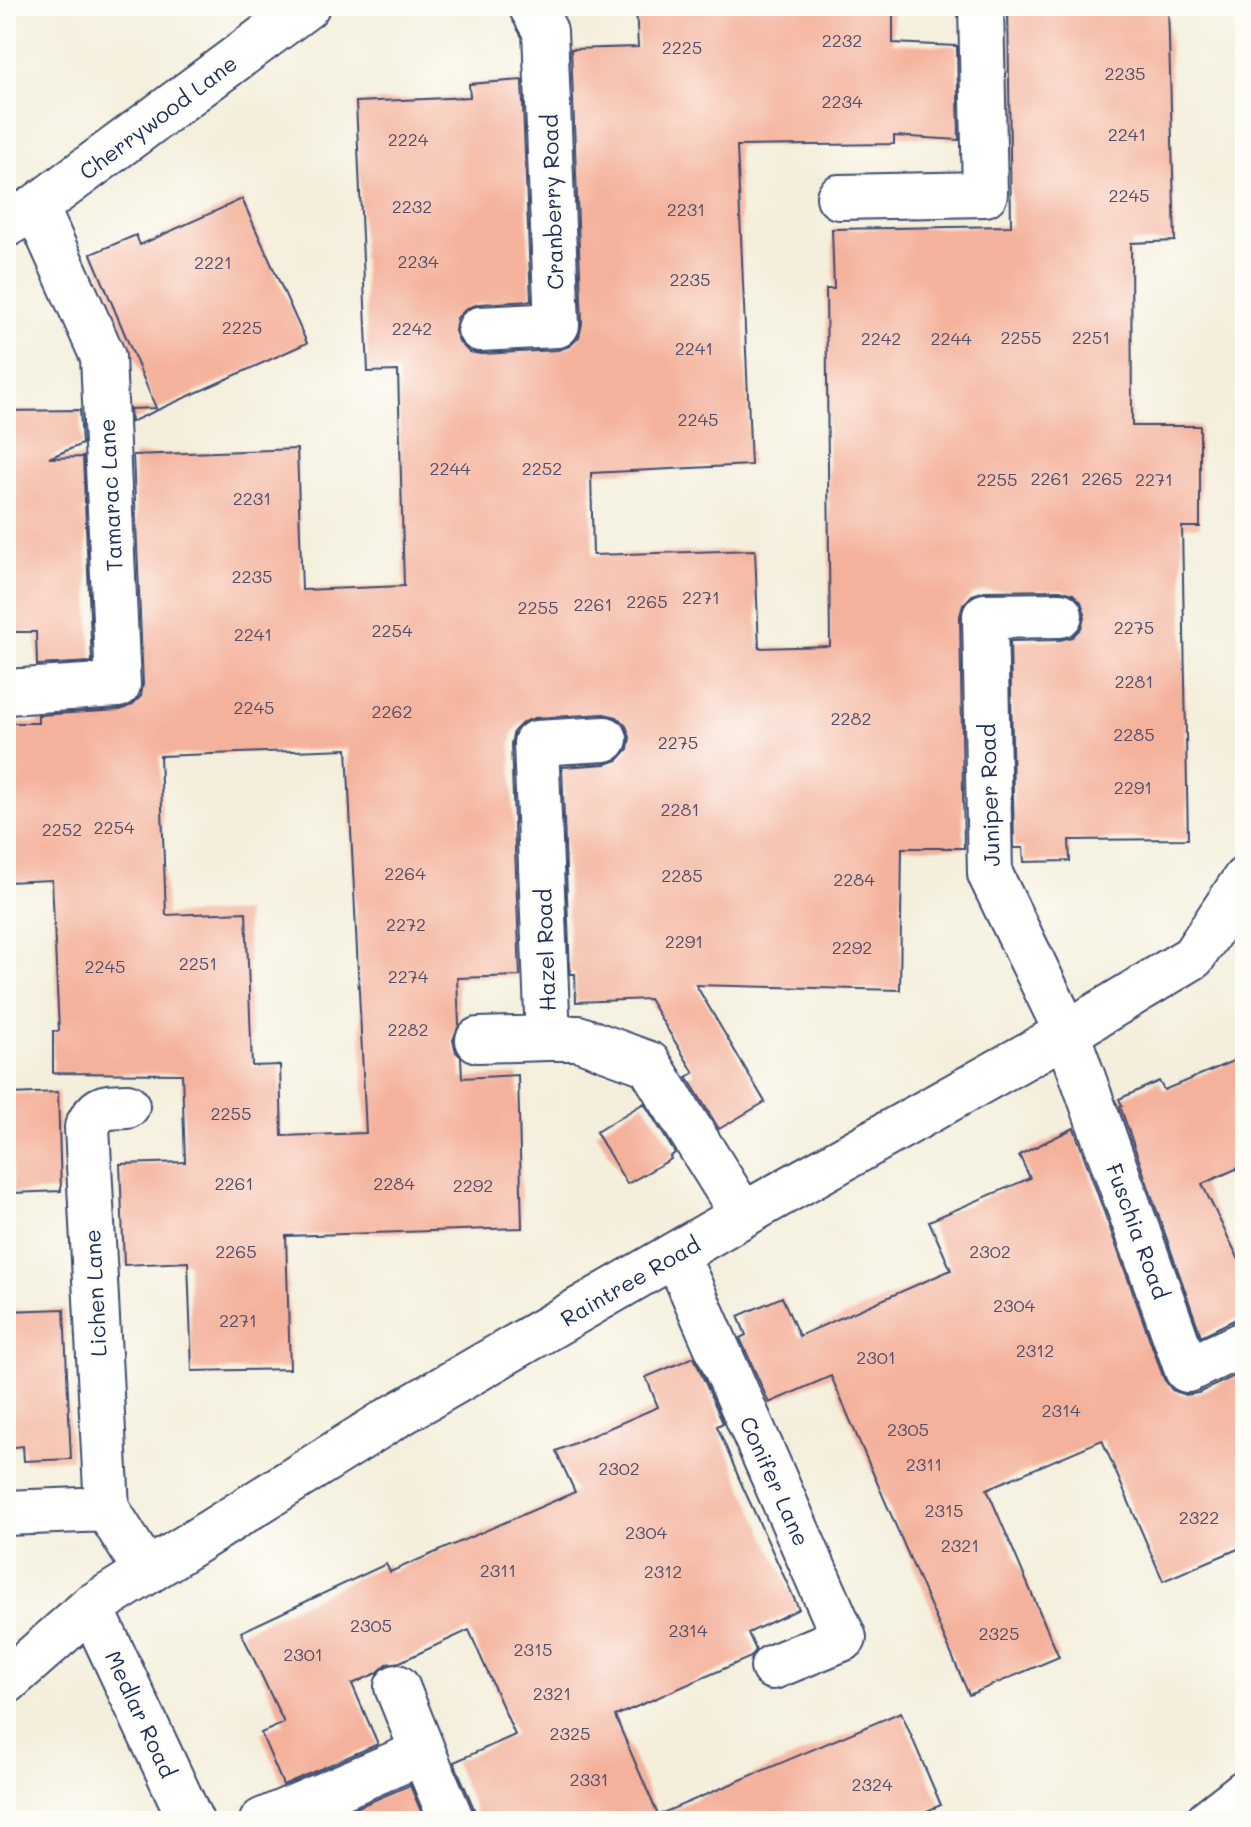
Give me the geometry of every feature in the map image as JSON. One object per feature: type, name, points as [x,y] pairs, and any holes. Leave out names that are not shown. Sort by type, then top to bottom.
[{"type":"street","name":"Cherrywood Lane","points":[[21,216],[307,6]]},
{"type":"street","name":"Cranberry Road","points":[[480,329],[557,325],[545,31],[531,6]]},
{"type":"street","points":[[839,197],[985,194],[981,6]]},
{"type":"street","name":"Tamarac Lane","points":[[6,692],[118,685],[103,357],[21,216]]},
{"type":"street","name":"Juniper Road","points":[[1060,615],[985,616],[990,874],[1067,1033]]},
{"type":"street","name":"Hazel Road","points":[[605,739],[536,743],[548,1038],[578,1038],[649,1064],[743,1215]]},
{"type":"street","name":"Raintree Road","points":[[6,1682],[91,1607],[389,1420],[743,1215],[1067,1033],[1193,957],[1245,879]]},
{"type":"street","name":"Fuschia Road","points":[[1067,1033],[1187,1370],[1245,1343]]},
{"type":"street","points":[[478,1040],[548,1038]]},
{"type":"street","name":"Lichen Lane","points":[[107,1509],[87,1127],[94,1112],[103,1107],[127,1106]]},
{"type":"street","name":"Conifer Lane","points":[[676,1254],[844,1638],[773,1667]]},
{"type":"street","points":[[6,1513],[107,1509],[146,1571]]},
{"type":"street","name":"Medlar Road","points":[[91,1607],[191,1821]]},
{"type":"street","points":[[397,1687],[452,1821]]},
{"type":"street","points":[[262,1821],[423,1752]]},
{"type":"street","points":[[1208,1821],[1245,1792]]},
{"type":"building","points":[[636,6],[893,6],[893,43],[957,46],[959,140],[894,136],[894,144],[737,146],[751,465],[591,473],[593,555],[755,550],[759,648],[830,646],[826,289],[834,289],[832,229],[1011,226],[1008,6],[1168,6],[1175,241],[1131,243],[1132,426],[1200,426],[1200,527],[1182,527],[1188,839],[1069,840],[1070,861],[1024,862],[1023,848],[1014,848],[1010,641],[1072,637],[1081,628],[1085,614],[1081,602],[1073,594],[1060,590],[985,591],[972,595],[963,605],[960,616],[964,848],[902,848],[900,990],[696,985],[765,1102],[719,1129],[687,1077],[694,1073],[649,999],[576,1002],[575,974],[570,974],[562,767],[606,764],[618,760],[628,749],[630,737],[626,726],[617,717],[604,714],[535,718],[523,722],[514,731],[511,744],[520,976],[457,978],[459,1025],[453,1040],[461,1057],[462,1078],[518,1075],[522,1228],[286,1236],[290,1369],[192,1371],[188,1262],[124,1265],[120,1164],[185,1162],[182,1074],[53,1073],[53,1031],[59,1031],[52,880],[6,882],[6,723],[38,723],[38,715],[120,710],[132,705],[141,696],[133,455],[297,449],[302,590],[404,586],[398,371],[368,372],[356,102],[470,97],[469,84],[522,80],[531,301],[479,304],[467,308],[457,318],[455,331],[460,343],[469,352],[558,350],[570,346],[579,337],[582,324],[571,49],[638,47]],"holes":[[[347,749],[366,1133],[282,1136],[280,1065],[252,1066],[246,912],[166,915],[160,756]]]},
{"type":"building","points":[[242,199],[307,343],[131,422],[130,409],[156,408],[91,254],[136,235],[140,245]]},
{"type":"building","points":[[80,410],[82,444],[49,458],[83,457],[92,662],[37,665],[36,632],[6,632],[6,411]]},
{"type":"building","points":[[1245,1056],[1245,1165],[1202,1184],[1245,1272],[1245,1318],[1201,1336],[1119,1099],[1159,1081],[1164,1090]]},
{"type":"building","points":[[58,1092],[61,1191],[13,1193],[10,1094]]},
{"type":"building","points":[[644,1103],[675,1153],[671,1159],[627,1184],[596,1132]]},
{"type":"building","points":[[1074,1128],[1164,1379],[1172,1390],[1185,1395],[1198,1393],[1245,1371],[1245,1546],[1163,1581],[1102,1440],[987,1489],[1059,1657],[969,1695],[831,1376],[769,1403],[740,1338],[746,1335],[738,1316],[782,1297],[799,1336],[951,1270],[929,1221],[1030,1178],[1019,1155]]},
{"type":"building","points":[[64,1309],[71,1459],[24,1461],[23,1446],[6,1448],[6,1311]]},
{"type":"building","points":[[694,1357],[723,1423],[717,1426],[799,1609],[748,1633],[756,1650],[751,1657],[615,1716],[658,1815],[901,1712],[941,1805],[903,1821],[476,1821],[475,1811],[454,1762],[515,1735],[469,1630],[400,1662],[387,1664],[377,1673],[352,1684],[378,1744],[283,1785],[261,1733],[284,1723],[241,1632],[386,1564],[390,1572],[575,1492],[556,1451],[658,1407],[646,1377]]},
{"type":"building","points":[[410,1785],[425,1821],[325,1821]]}]
